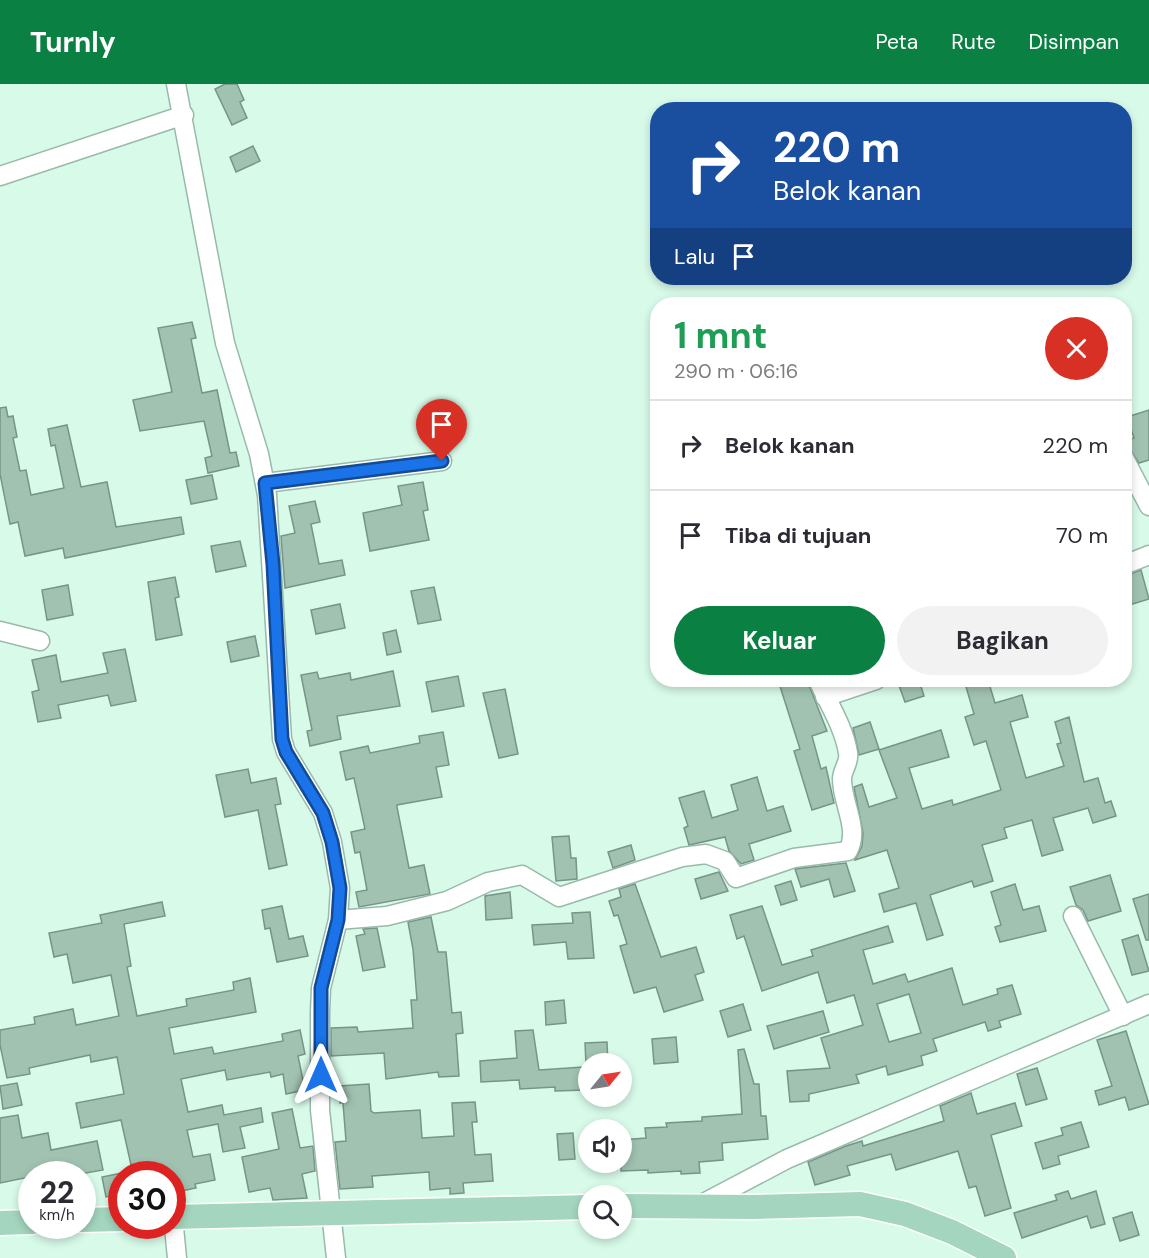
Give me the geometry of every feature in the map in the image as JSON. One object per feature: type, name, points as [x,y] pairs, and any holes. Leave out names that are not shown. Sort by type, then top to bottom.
[{"type":"main road","points":[[632,1206],[860,1204],[905,1214],[952,1232],[1004,1258]]},
{"type":"main road","points":[[186,1223],[330,1215],[578,1207]]},
{"type":"main road","points":[[0,1222],[18,1222]]},
{"type":"street","points":[[176,84],[184,115],[192,181],[225,342],[259,454],[265,483],[273,564],[282,739],[286,752],[323,813],[332,842],[340,888],[338,920],[321,988],[320,1012],[320,1110],[336,1256]]},
{"type":"street","points":[[0,176],[184,115]]},
{"type":"street","points":[[265,483],[442,461]]},
{"type":"street","points":[[1132,473],[1149,506]]},
{"type":"street","points":[[1132,562],[1149,555]]},
{"type":"street","points":[[0,631],[40,641]]},
{"type":"street","points":[[338,920],[387,916],[447,902],[488,882],[522,874],[559,897],[682,857],[706,854],[725,861],[736,878],[794,858],[848,851],[854,840],[842,778],[849,759],[848,752],[842,732],[821,687]]},
{"type":"street","points":[[825,697],[855,687]]},
{"type":"street","points":[[1073,916],[1123,1016]]},
{"type":"street","points":[[698,1206],[779,1162],[1149,1004]]},
{"type":"street","points":[[175,1239],[177,1258]]},
{"type":"building","points":[[225,84],[237,84],[244,100],[240,102],[247,118],[232,125],[215,89]]},
{"type":"building","points":[[253,146],[260,161],[236,172],[230,157]]},
{"type":"building","points":[[192,322],[196,338],[191,339],[202,393],[217,390],[230,453],[236,452],[239,466],[208,473],[205,458],[212,456],[204,421],[140,431],[133,400],[172,392],[158,328]]},
{"type":"building","points":[[6,407],[8,417],[13,416],[17,437],[13,438],[20,471],[26,470],[31,495],[64,488],[55,445],[51,446],[48,429],[67,425],[81,487],[107,482],[116,527],[181,517],[184,534],[65,558],[63,548],[25,556],[18,522],[10,524],[0,474],[0,408]]},
{"type":"building","points":[[1149,410],[1149,460],[1139,463],[1132,453],[1132,439],[1134,438],[1132,415]]},
{"type":"building","points":[[212,475],[217,499],[191,504],[186,480]]},
{"type":"building","points":[[423,482],[428,510],[423,511],[429,540],[370,551],[363,513],[402,505],[398,486]]},
{"type":"building","points":[[315,501],[320,522],[311,524],[319,564],[342,560],[345,575],[285,588],[281,536],[295,533],[289,506]]},
{"type":"building","points":[[240,541],[246,566],[216,572],[211,546]]},
{"type":"building","points":[[1141,570],[1149,599],[1132,604],[1132,573]]},
{"type":"building","points":[[175,577],[179,597],[175,598],[182,635],[156,640],[148,582]]},
{"type":"building","points":[[68,585],[73,615],[47,620],[42,590]]},
{"type":"building","points":[[434,587],[441,620],[418,624],[411,591]]},
{"type":"building","points":[[340,604],[345,628],[316,634],[311,610]]},
{"type":"building","points":[[396,630],[401,652],[387,655],[383,633]]},
{"type":"building","points":[[255,636],[259,656],[231,662],[227,642]]},
{"type":"building","points":[[125,649],[136,701],[111,706],[108,695],[58,705],[61,718],[38,722],[32,692],[39,690],[32,660],[56,655],[61,682],[108,673],[103,653]]},
{"type":"building","points":[[393,671],[400,706],[337,716],[341,739],[310,746],[307,731],[312,730],[301,675],[317,672],[319,679],[350,673],[351,680]]},
{"type":"building","points":[[458,676],[464,706],[432,712],[426,682]]},
{"type":"building","points":[[780,687],[810,687],[827,731],[812,736],[821,769],[826,767],[834,803],[812,810],[794,751],[800,749]]},
{"type":"building","points":[[900,687],[921,687],[924,696],[905,702]]},
{"type":"building","points":[[966,687],[990,687],[995,703],[1022,695],[1028,717],[1010,722],[1026,778],[1064,766],[1057,744],[1061,743],[1055,722],[1069,717],[1084,782],[1098,778],[1105,803],[1111,801],[1116,816],[1093,823],[1088,808],[1053,818],[1063,850],[1042,856],[1032,820],[1004,828],[1007,838],[982,845],[993,881],[974,887],[972,881],[930,895],[943,935],[927,940],[916,903],[884,912],[879,894],[899,888],[887,850],[855,860],[862,846],[863,833],[854,787],[862,784],[869,807],[897,798],[879,750],[941,730],[949,757],[909,768],[922,809],[952,800],[953,805],[1001,790],[986,741],[974,745],[965,717],[974,714]]},
{"type":"building","points":[[505,689],[518,754],[499,758],[483,693]]},
{"type":"building","points":[[870,722],[879,749],[859,755],[853,728]]},
{"type":"building","points":[[443,732],[449,765],[436,767],[442,797],[397,805],[409,868],[424,865],[430,894],[359,907],[356,892],[367,890],[360,852],[355,853],[351,832],[365,829],[354,778],[346,780],[340,752],[368,746],[370,753],[420,743],[419,736]]},
{"type":"building","points":[[248,769],[251,783],[276,778],[281,804],[275,805],[287,865],[269,869],[258,810],[225,817],[216,775]]},
{"type":"building","points":[[757,777],[767,811],[783,806],[791,831],[749,844],[754,860],[741,864],[729,851],[725,837],[689,845],[684,828],[688,826],[679,798],[704,791],[712,818],[738,810],[731,785]]},
{"type":"building","points":[[569,836],[571,858],[576,858],[577,879],[556,881],[552,837]]},
{"type":"building","points":[[631,845],[635,860],[613,868],[608,852]]},
{"type":"building","points":[[846,863],[855,891],[834,897],[829,879],[801,887],[795,869]]},
{"type":"building","points":[[719,872],[728,891],[701,899],[695,879]]},
{"type":"building","points":[[1110,875],[1121,911],[1088,921],[1083,910],[1076,905],[1070,887]]},
{"type":"building","points":[[791,881],[797,900],[781,905],[775,886]]},
{"type":"building","points":[[635,884],[661,957],[696,947],[704,972],[695,975],[703,1000],[664,1012],[656,987],[634,993],[620,946],[627,944],[618,915],[614,916],[609,901],[621,897],[619,889]]},
{"type":"building","points":[[1015,884],[1023,910],[1039,906],[1046,931],[1000,942],[995,927],[1001,925],[991,892]]},
{"type":"building","points":[[510,892],[512,918],[486,920],[485,896]]},
{"type":"building","points":[[1149,894],[1149,940],[1146,940],[1133,899]]},
{"type":"building","points":[[162,902],[165,916],[124,924],[131,966],[127,967],[137,1016],[187,1006],[186,999],[234,990],[233,982],[250,978],[256,1012],[169,1028],[174,1054],[212,1047],[214,1054],[283,1041],[282,1034],[300,1030],[305,1054],[298,1056],[305,1090],[286,1094],[283,1074],[271,1077],[270,1072],[227,1080],[225,1070],[181,1079],[188,1112],[222,1105],[224,1115],[261,1108],[263,1122],[240,1127],[245,1148],[223,1152],[218,1124],[187,1130],[193,1157],[210,1154],[215,1180],[195,1184],[196,1188],[186,1190],[186,1161],[130,1161],[121,1120],[81,1128],[76,1103],[124,1094],[117,1057],[91,1062],[90,1055],[29,1068],[30,1074],[7,1078],[0,1045],[0,1030],[35,1024],[34,1017],[73,1009],[76,1025],[119,1016],[111,975],[73,983],[67,954],[54,957],[49,933],[102,923],[100,915]]},
{"type":"building","points":[[282,906],[289,939],[303,936],[308,956],[277,962],[270,928],[265,929],[262,910]]},
{"type":"building","points":[[762,906],[782,965],[813,956],[811,950],[888,926],[893,942],[863,950],[873,984],[905,974],[908,982],[952,968],[963,1005],[998,994],[997,989],[1012,985],[1021,1014],[999,1021],[1001,1027],[988,1031],[985,1022],[933,1039],[937,1051],[921,1056],[923,1065],[888,1075],[886,1066],[856,1075],[859,1083],[809,1094],[809,1101],[790,1102],[787,1071],[830,1068],[821,1038],[863,1025],[854,995],[827,1003],[818,972],[762,991],[744,936],[737,939],[730,915]],"holes":[[[909,994],[921,1033],[889,1042],[877,1004]]]},
{"type":"building","points":[[590,912],[594,958],[568,959],[566,942],[534,945],[532,925],[573,923],[572,913]]},
{"type":"building","points":[[431,917],[438,952],[446,952],[452,1013],[461,1012],[463,1033],[456,1034],[459,1076],[439,1077],[438,1072],[386,1079],[384,1053],[331,1056],[331,1028],[357,1027],[358,1032],[413,1028],[411,1000],[417,1000],[413,949],[408,922]]},
{"type":"building","points":[[377,928],[385,967],[363,971],[356,936],[365,934],[363,929]]},
{"type":"building","points":[[1138,935],[1149,971],[1132,975],[1122,940]]},
{"type":"building","points":[[564,1000],[566,1023],[546,1025],[545,1002]]},
{"type":"building","points":[[743,1004],[751,1030],[728,1037],[720,1011]]},
{"type":"building","points":[[823,1011],[829,1032],[774,1049],[767,1026]]},
{"type":"building","points":[[533,1030],[539,1070],[578,1067],[578,1090],[555,1091],[555,1087],[520,1089],[519,1080],[481,1082],[480,1061],[517,1058],[515,1031]]},
{"type":"building","points":[[1126,1031],[1149,1104],[1129,1110],[1125,1097],[1099,1105],[1095,1091],[1112,1086],[1097,1040]]},
{"type":"building","points":[[676,1037],[678,1062],[654,1064],[652,1039]]},
{"type":"building","points":[[607,1042],[608,1053],[585,1053],[585,1043]]},
{"type":"building","points":[[744,1049],[754,1084],[759,1084],[761,1116],[766,1116],[768,1139],[722,1143],[723,1160],[699,1162],[700,1173],[681,1174],[681,1171],[648,1173],[648,1170],[632,1171],[632,1139],[646,1138],[645,1128],[667,1127],[666,1123],[702,1121],[702,1117],[742,1114],[738,1050]]},
{"type":"building","points":[[1037,1068],[1047,1099],[1026,1105],[1017,1074]]},
{"type":"building","points":[[17,1083],[22,1105],[3,1109],[0,1086]]},
{"type":"building","points":[[369,1084],[371,1111],[374,1113],[420,1110],[422,1138],[454,1136],[452,1103],[475,1102],[477,1122],[472,1122],[475,1155],[491,1154],[493,1181],[463,1183],[464,1193],[450,1194],[450,1188],[430,1190],[429,1172],[372,1176],[373,1187],[340,1189],[335,1142],[346,1141],[343,1103],[340,1103],[339,1086]]},
{"type":"building","points":[[971,1093],[977,1114],[1015,1103],[1022,1126],[991,1135],[1011,1208],[985,1216],[976,1186],[969,1188],[958,1151],[896,1170],[891,1154],[847,1166],[850,1175],[815,1185],[808,1162],[862,1141],[863,1146],[944,1121],[940,1106]]},
{"type":"building","points":[[292,1109],[300,1148],[313,1146],[315,1171],[302,1174],[307,1198],[273,1200],[270,1188],[249,1192],[242,1157],[279,1149],[272,1113]]},
{"type":"building","points":[[18,1115],[22,1138],[48,1133],[51,1150],[97,1141],[103,1170],[96,1171],[96,1161],[18,1161],[18,1179],[0,1183],[0,1118]]},
{"type":"building","points":[[1081,1122],[1089,1147],[1058,1156],[1060,1164],[1043,1169],[1035,1143],[1063,1135],[1061,1128]]},
{"type":"building","points":[[573,1133],[575,1159],[559,1160],[557,1134]]},
{"type":"building","points":[[108,1176],[108,1197],[106,1197],[102,1177]]},
{"type":"building","points":[[1068,1191],[1071,1199],[1096,1191],[1105,1224],[1091,1228],[1087,1216],[1022,1238],[1014,1213],[1057,1200],[1055,1195]]},
{"type":"building","points":[[1132,1212],[1139,1235],[1120,1241],[1113,1218]]},
{"type":"route","points":[[321,1075],[321,988],[338,920],[340,888],[332,842],[323,813],[286,752],[282,739],[273,564],[265,483],[442,461]]}]
